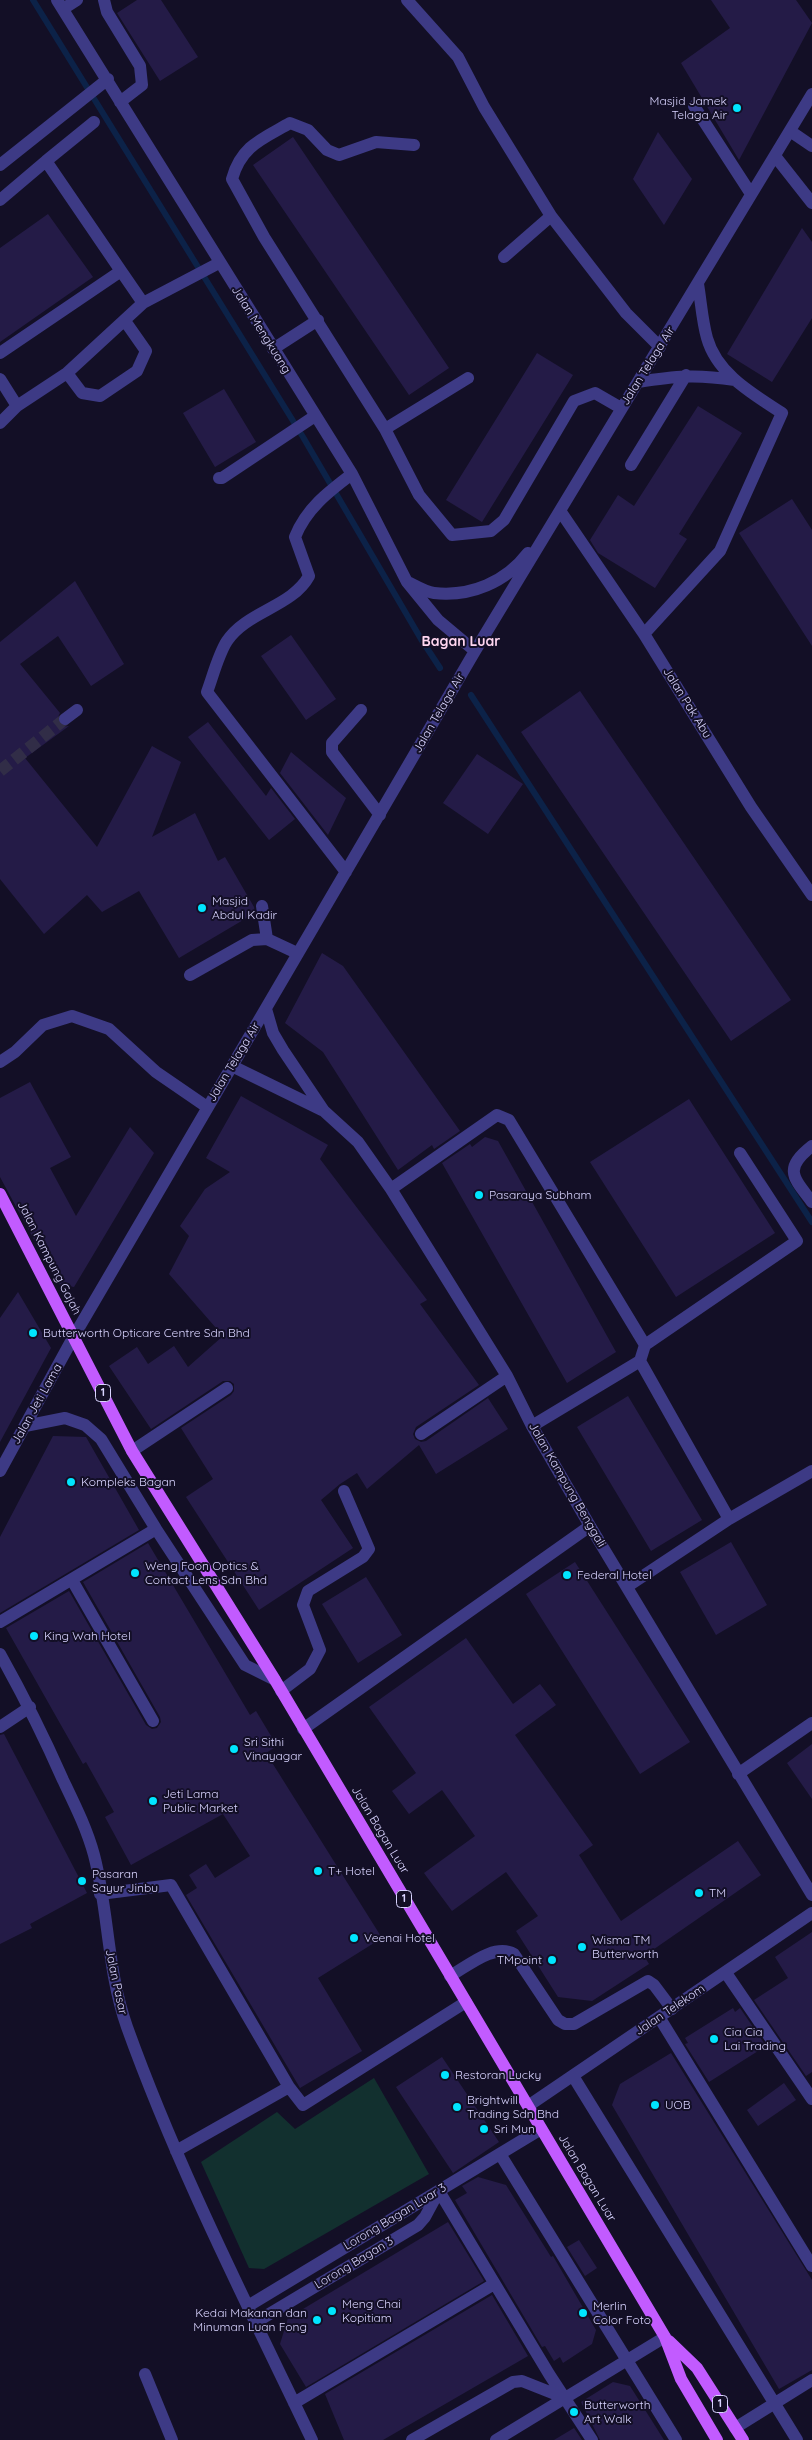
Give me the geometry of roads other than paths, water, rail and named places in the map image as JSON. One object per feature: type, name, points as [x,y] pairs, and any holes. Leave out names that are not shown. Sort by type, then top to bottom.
[{"type":"main road","name":"Jalan Kampung Gajah","points":[[0,1194],[74,1336]]},
{"type":"main road","name":"Jalan Bagan Luar","points":[[74,1336],[132,1450],[278,1685],[665,2337],[681,2379],[717,2440]]},
{"type":"main road","name":"Jalan Bagan Luar","points":[[665,2337],[697,2368],[743,2440]]},
{"type":"street","points":[[60,5],[78,0]]},
{"type":"street","points":[[104,0],[107,12],[140,66],[142,84],[120,102]]},
{"type":"street","points":[[407,0],[458,57],[484,107],[551,216],[626,313],[660,347]]},
{"type":"street","name":"Jalan Mengkuang","points":[[60,5],[103,83],[120,102],[214,265],[273,349],[310,419],[352,474],[407,582],[438,620],[475,651]]},
{"type":"street","points":[[0,165],[103,83]]},
{"type":"street","name":"Jalan Telaga Air","points":[[74,1336],[475,651],[561,512],[621,408],[660,347],[812,94]]},
{"type":"street","points":[[694,106],[751,194]]},
{"type":"street","points":[[0,200],[94,122]]},
{"type":"street","points":[[414,145],[376,142],[340,155],[327,150],[308,130],[290,123],[248,148],[236,165],[232,179],[264,237],[385,429],[420,495],[452,534],[491,531],[504,520],[574,401],[595,394],[621,408]]},
{"type":"street","points":[[790,131],[812,146]]},
{"type":"street","points":[[775,156],[812,203]]},
{"type":"street","points":[[46,161],[143,304]]},
{"type":"street","points":[[504,257],[551,216]]},
{"type":"street","points":[[0,423],[17,406],[67,373],[143,304],[214,265]]},
{"type":"street","points":[[0,353],[121,271]]},
{"type":"street","points":[[644,634],[720,551],[782,414],[734,380],[715,355],[707,338],[698,284]]},
{"type":"street","points":[[273,349],[318,320]]},
{"type":"street","points":[[67,373],[82,393],[100,396],[137,371],[146,351],[125,321]]},
{"type":"street","points":[[638,382],[686,375],[734,380]]},
{"type":"street","points":[[631,465],[686,375]]},
{"type":"street","points":[[385,429],[468,378]]},
{"type":"street","points":[[0,379],[17,406]]},
{"type":"street","points":[[219,478],[222,478],[310,419]]},
{"type":"street","points":[[346,872],[207,692],[227,641],[248,620],[302,589],[309,576],[295,537],[301,523],[325,494],[352,474]]},
{"type":"street","points":[[407,582],[432,593],[455,593],[477,590],[499,580],[521,563],[561,512]]},
{"type":"street","name":"Jalan Pak Abu","points":[[561,512],[644,634],[751,807],[812,895]]},
{"type":"street","points":[[65,719],[77,710]]},
{"type":"street","points":[[362,710],[332,743],[332,752],[380,815]]},
{"type":"street","points":[[262,906],[267,939]]},
{"type":"street","points":[[190,975],[252,940],[267,939],[297,953]]},
{"type":"street","points":[[266,1009],[273,1033],[324,1111]]},
{"type":"street","points":[[0,1062],[16,1052],[43,1025],[72,1016],[109,1029],[156,1072],[207,1107]]},
{"type":"street","points":[[232,1066],[324,1111]]},
{"type":"street","name":"Jalan Kampung Benggali","points":[[324,1111],[358,1142],[391,1189],[507,1376],[532,1426],[590,1526],[628,1586],[738,1774],[812,1894]]},
{"type":"street","points":[[391,1189],[496,1115],[509,1120],[645,1346]]},
{"type":"street","points":[[812,1146],[798,1157],[793,1168],[794,1178],[812,1202]]},
{"type":"street","points":[[532,1426],[640,1361],[645,1346],[796,1241],[740,1154]]},
{"type":"street","name":"Jalan Jeti Lama","points":[[0,1471],[74,1336]]},
{"type":"street","points":[[640,1361],[730,1519]]},
{"type":"street","points":[[421,1434],[507,1376]]},
{"type":"street","points":[[132,1450],[227,1388]]},
{"type":"street","points":[[24,1426],[64,1418],[86,1425],[101,1440],[245,1666],[278,1685],[310,1669],[320,1650],[303,1605],[308,1591],[362,1557],[369,1549],[344,1491]]},
{"type":"street","points":[[628,1586],[730,1519],[812,1471]]},
{"type":"street","points":[[303,1729],[590,1526]]},
{"type":"street","points":[[0,1622],[156,1529]]},
{"type":"street","points":[[72,1580],[153,1721]]},
{"type":"street","name":"Jalan Pasar","points":[[0,1654],[30,1707],[87,1831],[94,1857],[112,1974],[121,2009],[176,2151],[218,2246],[312,2440]]},
{"type":"street","points":[[0,1727],[30,1707]]},
{"type":"street","points":[[738,1774],[812,1723]]},
{"type":"street","points":[[100,1894],[171,1885],[289,2087],[303,2105],[466,2002]]},
{"type":"street","name":"Jalan Telekom","points":[[528,2106],[812,1913]]},
{"type":"street","points":[[450,1976],[497,1950],[506,1950],[514,1954],[558,2020],[565,2024],[574,2024],[648,1981],[654,1985],[672,2009]]},
{"type":"street","points":[[726,1973],[812,2099]]},
{"type":"street","points":[[659,2017],[812,2266]]},
{"type":"street","points":[[573,2076],[797,2440]]},
{"type":"street","points":[[176,2151],[289,2087]]},
{"type":"street","name":"Lorong Bagan Luar 3","points":[[248,2306],[542,2129]]},
{"type":"street","points":[[500,2154],[676,2440]]},
{"type":"street","points":[[439,2191],[549,2374],[592,2440]]},
{"type":"street","name":"Lorong Bagan 3","points":[[256,2322],[418,2225],[425,2217],[439,2191]]},
{"type":"street","points":[[294,2403],[494,2284]]},
{"type":"street","points":[[496,2440],[665,2337]]},
{"type":"street","points":[[145,2374],[172,2440]]},
{"type":"street","points":[[735,2428],[812,2380]]},
{"type":"street","points":[[412,2440],[513,2382],[522,2381],[565,2398]]},
{"type":"waterway","points":[[33,0],[303,437],[421,639],[440,668]]},
{"type":"waterway","points":[[471,695],[812,1222]]},
{"type":"tunnel","points":[[0,771],[65,719]]},
{"type":"place","name":"Masjid Jamek Telaga Air","points":[[737,108]]},
{"type":"place","name":"Masjid Abdul Kadir","points":[[202,908]]},
{"type":"place","name":"Pasaraya Subham","points":[[479,1195]]},
{"type":"place","name":"Butterworth Opticare Centre Sdn Bhd","points":[[33,1333]]},
{"type":"place","name":"Kompleks Bagan","points":[[71,1482]]},
{"type":"place","name":"Weng Foon Optics & Contact Lens Sdn Bhd","points":[[135,1573]]},
{"type":"place","name":"Federal Hotel","points":[[567,1575]]},
{"type":"place","name":"King Wah Hotel","points":[[34,1636]]},
{"type":"place","name":"Sri Sithi Vinayagar","points":[[234,1749]]},
{"type":"place","name":"Jeti Lama Public Market","points":[[153,1801]]},
{"type":"place","name":"T+ Hotel","points":[[318,1871]]},
{"type":"place","name":"Pasaran Sayur Jinbu","points":[[82,1881]]},
{"type":"place","name":"TM","points":[[699,1893]]},
{"type":"place","name":"Veenai Hotel","points":[[354,1938]]},
{"type":"place","name":"Wisma TM Butterworth","points":[[582,1947]]},
{"type":"place","name":"TMpoint","points":[[552,1960]]},
{"type":"place","name":"Cia Cia Lai Trading","points":[[714,2039]]},
{"type":"place","name":"Restoran Lucky","points":[[445,2075]]},
{"type":"place","name":"UOB","points":[[655,2105]]},
{"type":"place","name":"Brightwill Trading Sdn Bhd","points":[[457,2107]]},
{"type":"place","name":"Sri Mun","points":[[484,2129]]},
{"type":"place","name":"Meng Chai Kopitiam","points":[[332,2311]]},
{"type":"place","name":"Merlin Color Foto","points":[[583,2313]]},
{"type":"place","name":"Kedai Makanan dan Minuman Luan Fong","points":[[317,2320]]},
{"type":"place","name":"Butterworth Art Walk","points":[[574,2412]]},
{"type":"district","name":"Bagan Luar","points":[[461,642]]}]
